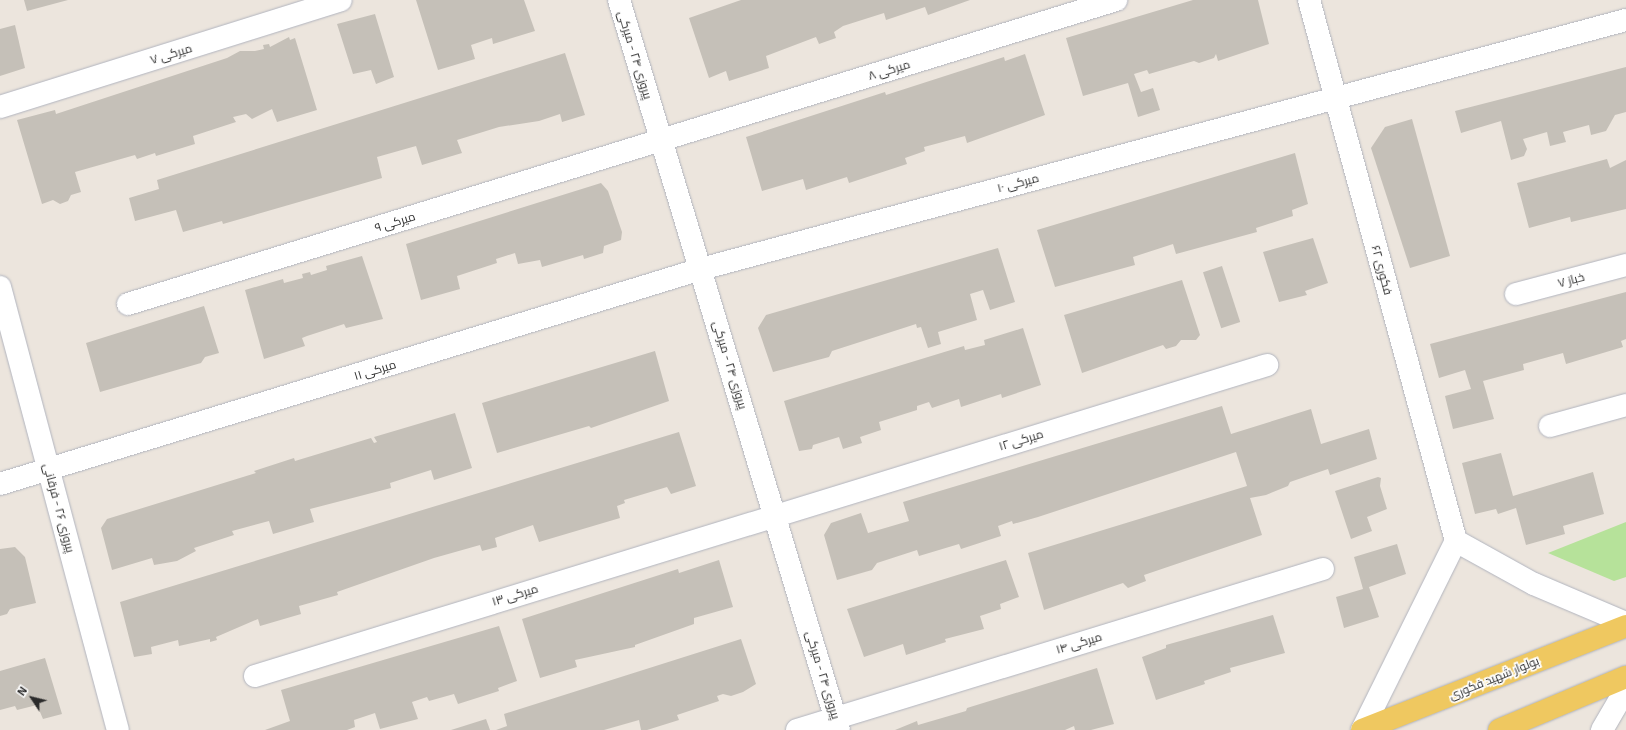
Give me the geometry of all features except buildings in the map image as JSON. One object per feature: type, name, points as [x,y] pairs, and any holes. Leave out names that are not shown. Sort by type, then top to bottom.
[{"type":"main road","name":"بولوار شهید فکوری","points":[[1362,730],[1626,624]]},
{"type":"main road","points":[[1499,730],[1626,677]]},
{"type":"street","name":"میرکی ۷","points":[[0,107],[342,0]]},
{"type":"street","name":"پیروزی ۲۴ - میرکی","points":[[619,0],[838,724]]},
{"type":"street","name":"میرکی ۸","points":[[661,141],[1116,0]]},
{"type":"street","name":"فکوری ۶۲","points":[[1309,0],[1456,541]]},
{"type":"street","name":"میرکی ۱۰","points":[[701,269],[1335,97],[1626,20]]},
{"type":"street","name":"میرکی ۹","points":[[128,304],[661,141]]},
{"type":"street","name":"خباز ۷","points":[[1516,294],[1626,265]]},
{"type":"street","name":"میرکی ۱۱","points":[[0,484],[49,471],[701,269]]},
{"type":"street","name":"پیروزی ۲۶ - فرقانی","points":[[0,287],[118,730]]},
{"type":"street","name":"میرکی ۱۲","points":[[775,515],[1267,365]]},
{"type":"street","points":[[1550,426],[1626,405]]},
{"type":"street","name":"میرکی ۱۳","points":[[255,676],[775,515]]},
{"type":"street","points":[[1362,730],[1456,541],[1534,584],[1626,624]]},
{"type":"street","name":"میرکی ۱۴","points":[[797,730],[838,724],[1323,569]]},
{"type":"street","points":[[1602,730],[1626,689]]},
{"type":"green space","points":[[1626,522],[1626,577],[1614,581],[1548,553]]}]
